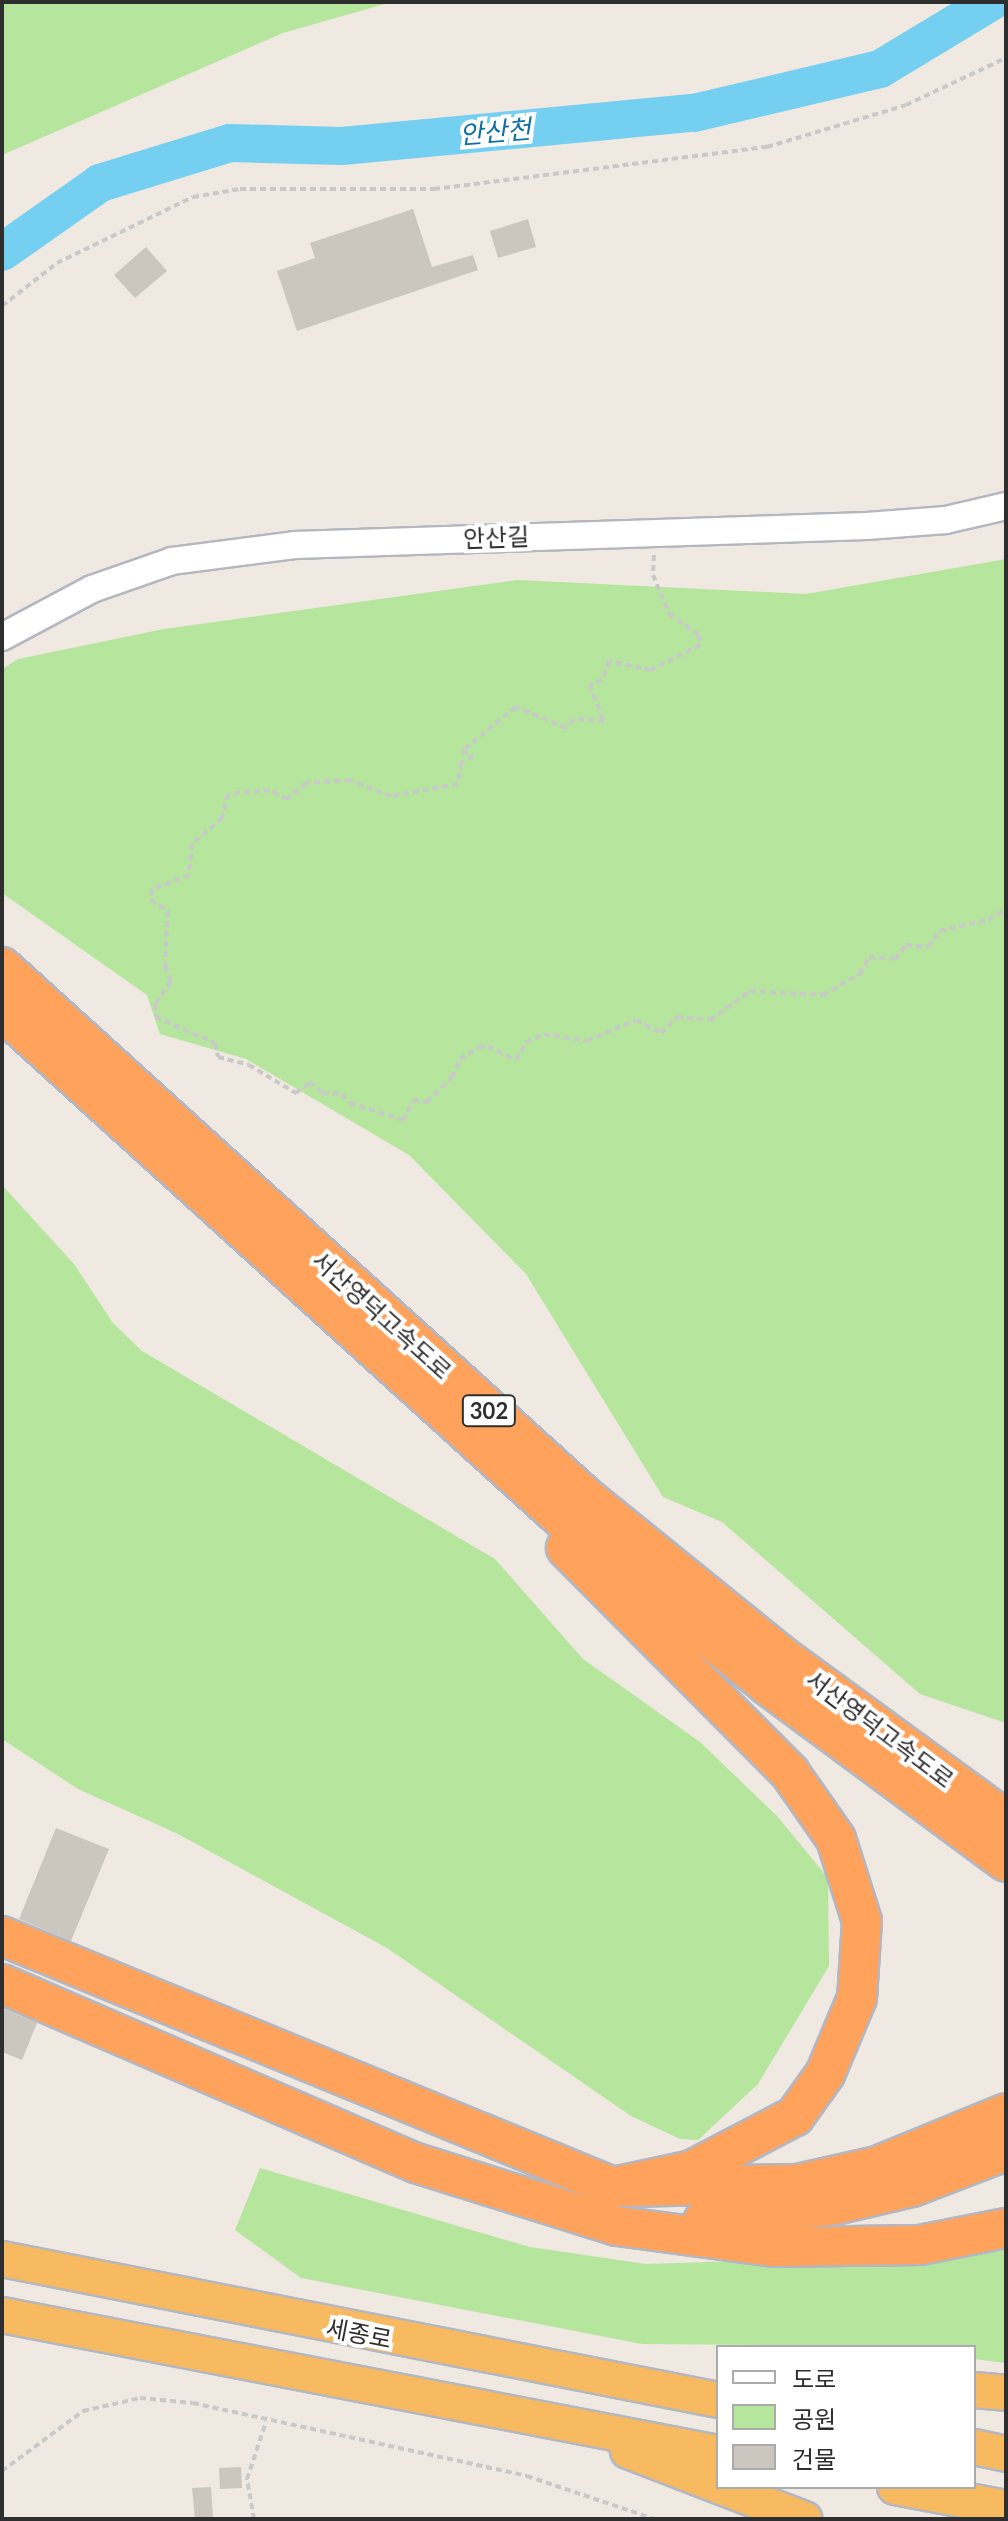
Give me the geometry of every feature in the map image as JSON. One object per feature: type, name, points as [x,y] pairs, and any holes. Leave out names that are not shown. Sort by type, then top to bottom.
[{"type":"highway","name":"서산영덕고속도로","points":[[2,967],[587,1498],[782,1656],[1006,1820]]},
{"type":"highway","name":"서산영덕고속도로","points":[[2,1011],[569,1525],[767,1685],[1006,1862]]},
{"type":"highway","points":[[431,1401],[661,1650],[790,1773],[836,1839],[862,1921],[857,1998],[825,2074],[795,2116],[692,2170],[613,2187]]},
{"type":"highway","points":[[2,1936],[613,2187],[797,2184],[877,2166],[1006,2113]]},
{"type":"highway","points":[[2,1984],[416,2163],[617,2226],[774,2247],[920,2245],[1006,2228]]},
{"type":"highway","points":[[617,2226],[835,2205],[912,2187],[1006,2151]]},
{"type":"highway","name":"세종로","points":[[2,2259],[716,2400]]},
{"type":"highway","points":[[2,2315],[716,2453]]},
{"type":"highway","points":[[562,2370],[716,2378]]},
{"type":"highway","points":[[976,2390],[1006,2393]]},
{"type":"highway","points":[[565,2424],[716,2484]]},
{"type":"highway","points":[[976,2447],[1006,2454]]},
{"type":"highway","points":[[729,2489],[804,2519]]},
{"type":"highway","points":[[906,2489],[1006,2508]]},
{"type":"street","name":"안산길","points":[[2,637],[92,589],[172,561],[295,545],[635,531],[867,526],[946,520],[1006,506]]},
{"type":"path","points":[[2,306],[57,263],[193,197],[240,189],[434,189],[767,147],[906,105],[1006,58]]},
{"type":"path","points":[[635,531],[656,559],[653,575],[669,614],[699,635],[700,645],[651,670],[609,661],[602,680],[590,685],[604,721],[574,719],[566,728],[516,707],[462,751],[473,756],[461,763],[458,784],[391,796],[350,780],[306,783],[287,799],[270,790],[228,794],[222,818],[192,844],[189,875],[152,889],[151,900],[168,911],[165,966],[171,982],[155,1004],[156,1017],[215,1043],[218,1057],[249,1065],[296,1093],[310,1082],[323,1093],[342,1094],[350,1103],[403,1120],[413,1100],[427,1102],[452,1077],[460,1059],[479,1047],[488,1046],[516,1060],[526,1042],[544,1034],[587,1041],[636,1020],[661,1033],[677,1017],[710,1020],[750,991],[823,995],[860,974],[869,957],[895,959],[906,945],[928,947],[940,931],[988,920],[1006,909]]},
{"type":"path","points":[[2,2471],[83,2411],[117,2402],[193,2403],[266,2422],[527,2476],[654,2519]]},
{"type":"path","points":[[254,2519],[247,2479],[266,2422]]},
{"type":"green space","points":[[2,2],[392,2],[283,33],[2,155]]},
{"type":"green space","points":[[1006,559],[1006,1723],[920,1694],[722,1522],[663,1497],[526,1274],[409,1155],[246,1059],[160,1034],[147,995],[2,893],[2,669],[18,659],[164,629],[518,580],[806,594]]},
{"type":"green space","points":[[2,1185],[74,1264],[113,1323],[142,1351],[495,1559],[583,1659],[700,1742],[777,1816],[828,1878],[829,1966],[758,2084],[698,2140],[680,2139],[631,2116],[387,1948],[176,1833],[78,1789],[2,1739]]},
{"type":"green space","points":[[260,2168],[530,2247],[646,2264],[930,2255],[1006,2244],[1006,2363],[976,2359],[976,2345],[642,2344],[301,2278],[235,2230]]},
{"type":"building","points":[[413,209],[432,267],[473,255],[478,270],[297,331],[277,271],[315,258],[310,243]]},
{"type":"building","points":[[528,219],[536,247],[498,258],[490,231]]},
{"type":"building","points":[[146,247],[167,271],[135,298],[114,275]]},
{"type":"building","points":[[56,1828],[109,1849],[71,1941],[19,1919]]},
{"type":"building","points":[[2,2008],[37,2023],[22,2060],[2,2052]]},
{"type":"building","points":[[241,2467],[242,2488],[220,2489],[219,2468]]},
{"type":"building","points":[[211,2487],[213,2519],[195,2519],[192,2488]]},
{"type":"waterway","name":"안산천","points":[[2,252],[100,183],[230,143],[342,146],[694,113],[880,69],[991,2]]}]
